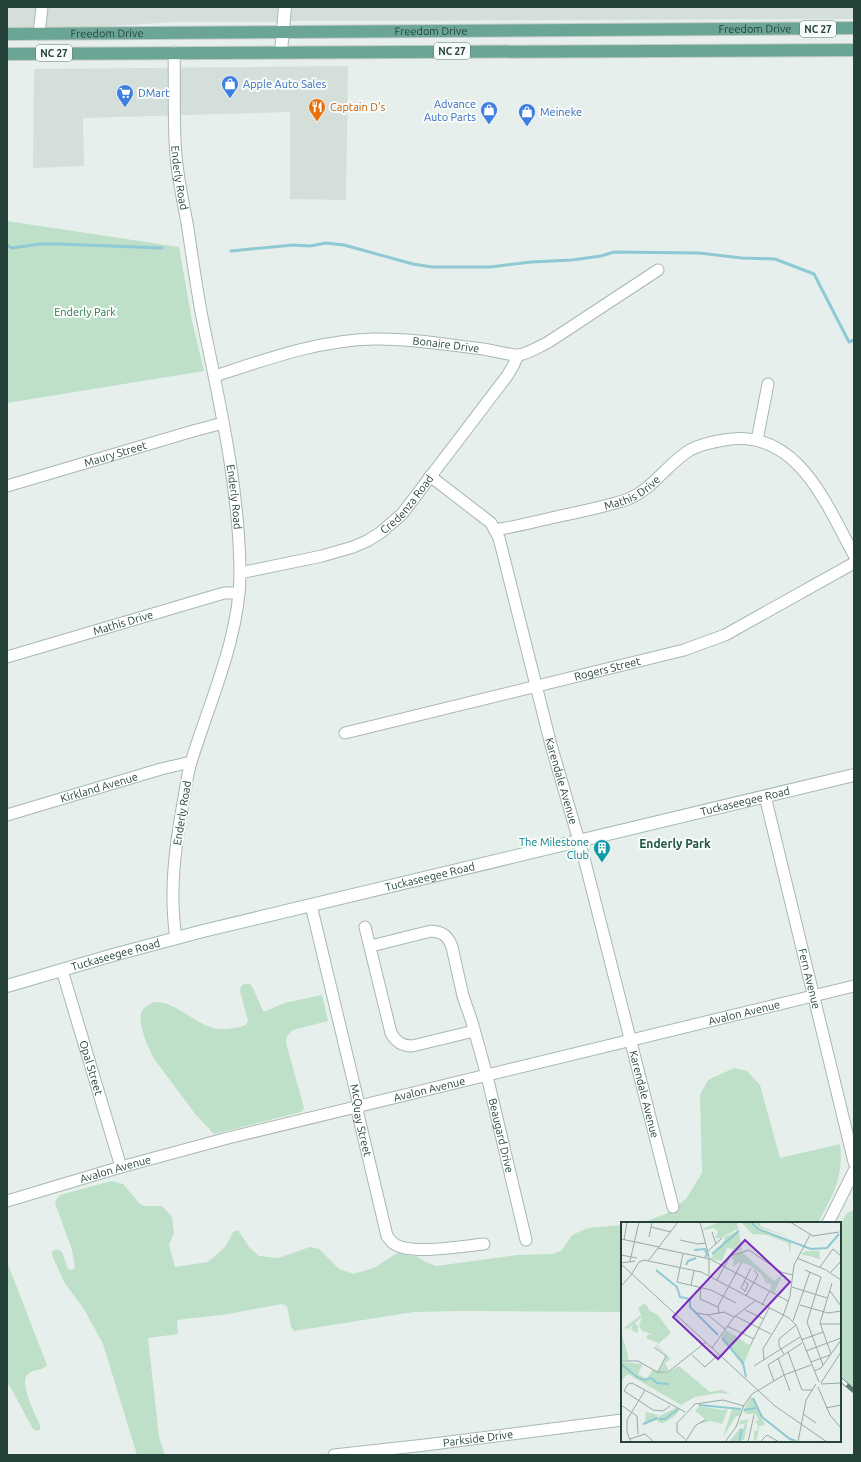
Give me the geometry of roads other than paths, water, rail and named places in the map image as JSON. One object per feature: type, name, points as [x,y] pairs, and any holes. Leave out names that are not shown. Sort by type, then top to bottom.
[{"type":"main road","points":[[282,52],[282,31],[285,7]]},
{"type":"main road","name":"Freedom Drive","points":[[7,34],[180,34],[282,31],[854,28]]},
{"type":"main road","points":[[688,51],[690,30]]},
{"type":"main road","points":[[7,47],[30,47],[39,34]]},
{"type":"main road","name":"Freedom Drive","points":[[7,54],[174,52],[854,50]]},
{"type":"main road","name":"Tuckaseegee Road","points":[[7,986],[176,938],[854,775]]},
{"type":"street","points":[[39,34],[42,7]]},
{"type":"street","name":"Enderly Road","points":[[174,52],[176,157],[201,316],[215,376],[223,423],[235,501],[240,573],[239,593],[227,650],[191,762],[178,832],[173,875],[174,925],[176,938]]},
{"type":"street","name":"Bonaire Drive","points":[[215,376],[313,346],[344,340],[375,338],[395,339],[466,347],[518,355],[531,351],[547,343],[658,270]]},
{"type":"street","name":"Credenza Road","points":[[240,573],[322,556],[352,547],[367,541],[385,529],[402,514],[507,376],[514,366],[518,355]]},
{"type":"street","points":[[757,440],[768,384]]},
{"type":"street","name":"Maury Street","points":[[7,486],[223,423]]},
{"type":"street","name":"Mathis Drive","points":[[495,530],[577,513],[628,499],[640,493],[680,457],[689,451],[703,444],[733,438],[757,440],[771,445],[798,464],[810,478],[854,555]]},
{"type":"street","name":"Karendale Avenue","points":[[430,476],[491,523],[499,538],[535,686],[579,841],[673,1207]]},
{"type":"street","name":"Rogers Street","points":[[345,733],[684,650],[725,635],[854,563]]},
{"type":"street","name":"Mathis Drive","points":[[7,657],[224,593],[239,593]]},
{"type":"street","name":"Kirkland Avenue","points":[[7,815],[161,769],[191,762]]},
{"type":"street","name":"Fern Avenue","points":[[765,796],[854,1162]]},
{"type":"street","name":"McQuay Street","points":[[311,905],[358,1101],[358,1114],[387,1236],[393,1243],[403,1248],[416,1250],[484,1244]]},
{"type":"street","points":[[365,926],[391,1033],[399,1044],[412,1046],[474,1031]]},
{"type":"street","name":"Beaugard Drive","points":[[370,946],[431,931],[444,934],[449,939],[463,996],[487,1076],[526,1240]]},
{"type":"street","name":"Opal Street","points":[[62,970],[121,1166]]},
{"type":"street","name":"Avalon Avenue","points":[[7,1201],[121,1166],[228,1138],[854,986]]},
{"type":"street","points":[[828,1222],[854,1171]]},
{"type":"street","name":"Parkside Drive","points":[[334,1455],[621,1420]]},
{"type":"waterway","points":[[231,251],[293,245],[310,246],[326,243],[344,245],[413,264],[432,267],[490,267],[531,262],[572,260],[601,256],[614,252],[699,253],[742,258],[775,259],[814,274],[849,342],[854,340]]},
{"type":"waterway","points":[[7,245],[12,248],[40,244],[162,248]]},
{"type":"railway","points":[[841,1380],[854,1391]]},
{"type":"place","name":"Apple Auto Sales","points":[[230,99]]},
{"type":"place","name":"DMart","points":[[125,108]]},
{"type":"place","name":"Captain D's","points":[[317,122]]},
{"type":"place","name":"Advance Auto Parts","points":[[489,125]]},
{"type":"place","name":"Meineke","points":[[527,127]]},
{"type":"place","name":"The Milestone Club","points":[[602,863]]},
{"type":"district","name":"Enderly Park","points":[[675,843]]}]
